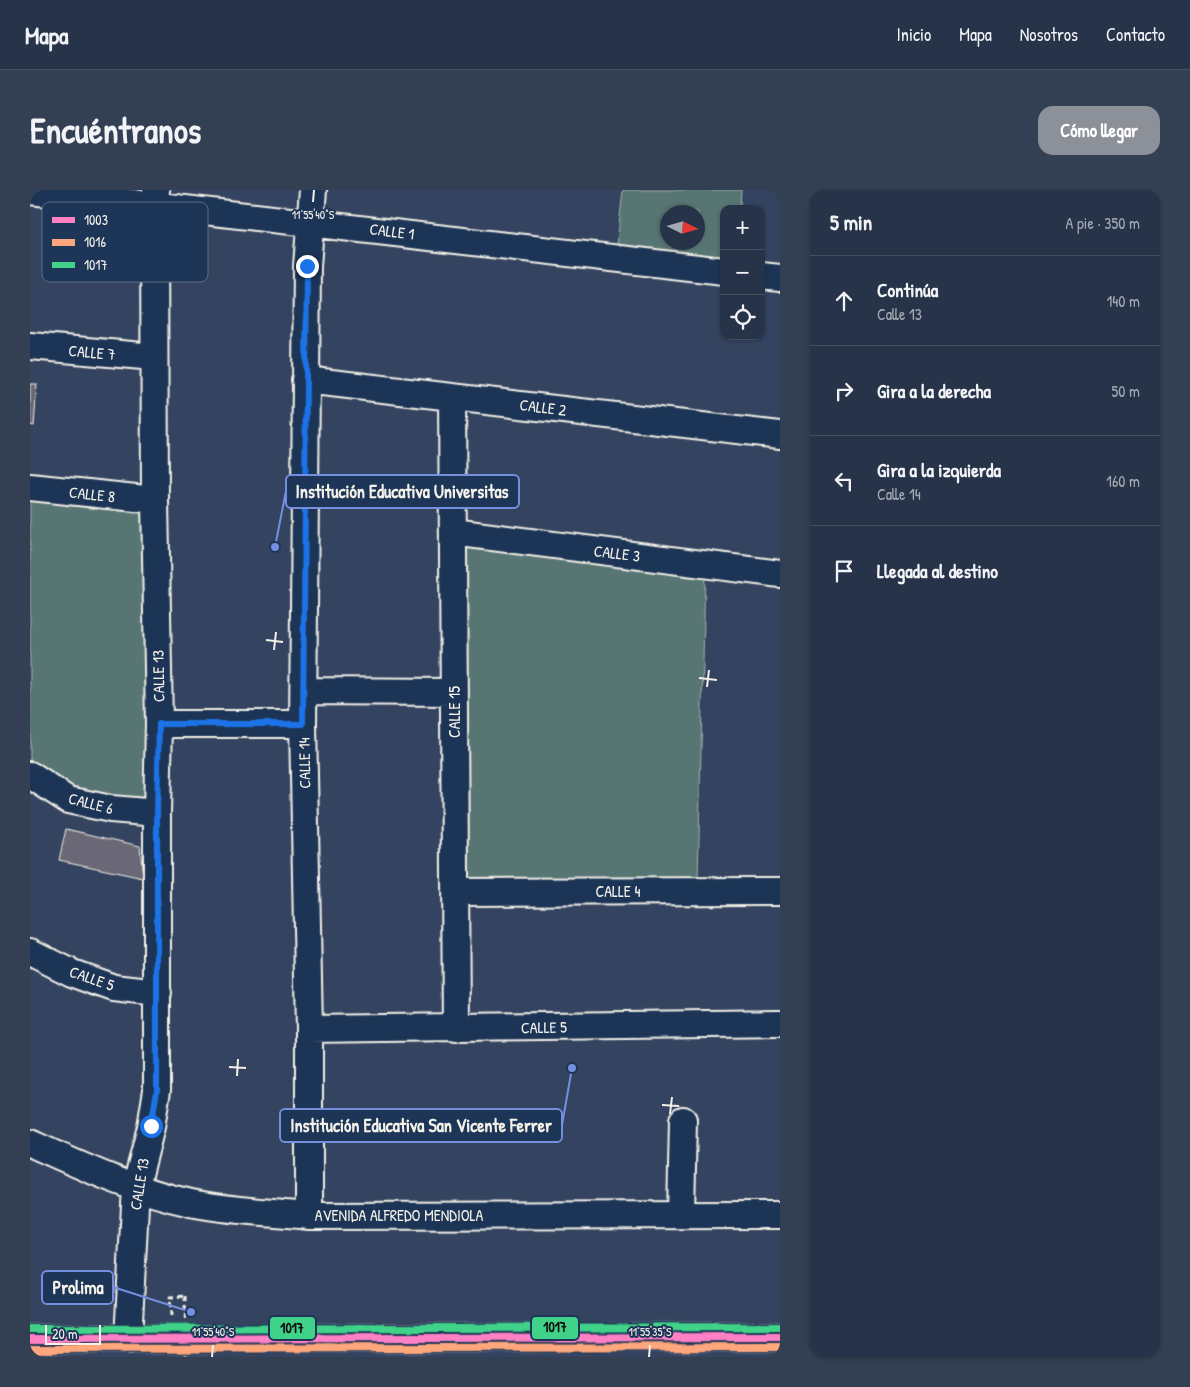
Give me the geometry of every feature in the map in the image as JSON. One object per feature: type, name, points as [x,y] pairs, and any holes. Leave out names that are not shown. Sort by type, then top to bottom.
[{"type":"highway","points":[[30,1340],[780,1337]]},
{"type":"street","name":"CALLE 14","points":[[309,1216],[309,1029],[303,724],[305,380],[309,222],[313,190]]},
{"type":"street","name":"CALLE 1","points":[[30,191],[155,198],[181,202]]},
{"type":"street","name":"CALLE 1","points":[[208,206],[309,222],[720,270]]},
{"type":"street","points":[[765,276],[780,278]]},
{"type":"street","name":"CALLE 13","points":[[128,1340],[136,1186],[157,1090],[157,814],[159,724],[155,500],[154,282]]},
{"type":"street","name":"CALLE 7","points":[[30,346],[154,357]]},
{"type":"street","name":"CALLE 2","points":[[305,380],[780,435]]},
{"type":"street","name":"CALLE 15","points":[[452,397],[456,1028]]},
{"type":"street","name":"CALLE 8","points":[[30,487],[155,500]]},
{"type":"street","name":"CALLE 3","points":[[453,532],[780,574]]},
{"type":"street","points":[[304,691],[454,692]]},
{"type":"street","points":[[159,724],[303,724]]},
{"type":"street","name":"CALLE 6","points":[[30,776],[68,800],[111,810],[157,814]]},
{"type":"street","name":"CALLE 4","points":[[455,892],[780,891]]},
{"type":"street","name":"CALLE 5","points":[[30,952],[72,973],[114,988],[158,994]]},
{"type":"street","name":"CALLE 5","points":[[309,1029],[780,1024]]},
{"type":"street","points":[[681,1215],[683,1120]]},
{"type":"street","name":"AVENIDA ALFREDO MENDIOLA","points":[[30,1143],[79,1165],[136,1186],[191,1203],[309,1216],[780,1215]]},
{"type":"path","points":[[171,1319],[170,1297],[185,1296],[186,1357]]},
{"type":"green space","points":[[623,190],[741,190],[740,205],[720,205],[720,266],[616,253]]},
{"type":"green space","points":[[30,495],[146,509],[149,804],[71,792],[30,765]]},
{"type":"green space","points":[[465,545],[705,573],[698,881],[465,881]]},
{"type":"building","points":[[30,384],[37,384],[34,426],[30,425]]},
{"type":"building","points":[[66,829],[140,846],[143,878],[59,860]]},
{"type":"transit line","name":"1017","points":[[30,1329],[780,1327]]},
{"type":"transit line","name":"1003","points":[[30,1339],[780,1337]]},
{"type":"transit line","name":"1016","points":[[30,1349],[780,1347]]},
{"type":"place","name":"Institución Educativa Universitas","points":[[275,547]]},
{"type":"place","name":"Institución Educativa San Vicente Ferrer","points":[[572,1068]]},
{"type":"place","name":"Prolima","points":[[191,1312]]},
{"type":"route","points":[[151,1126],[157,1090],[157,814],[159,724],[303,724],[307,266]]}]
